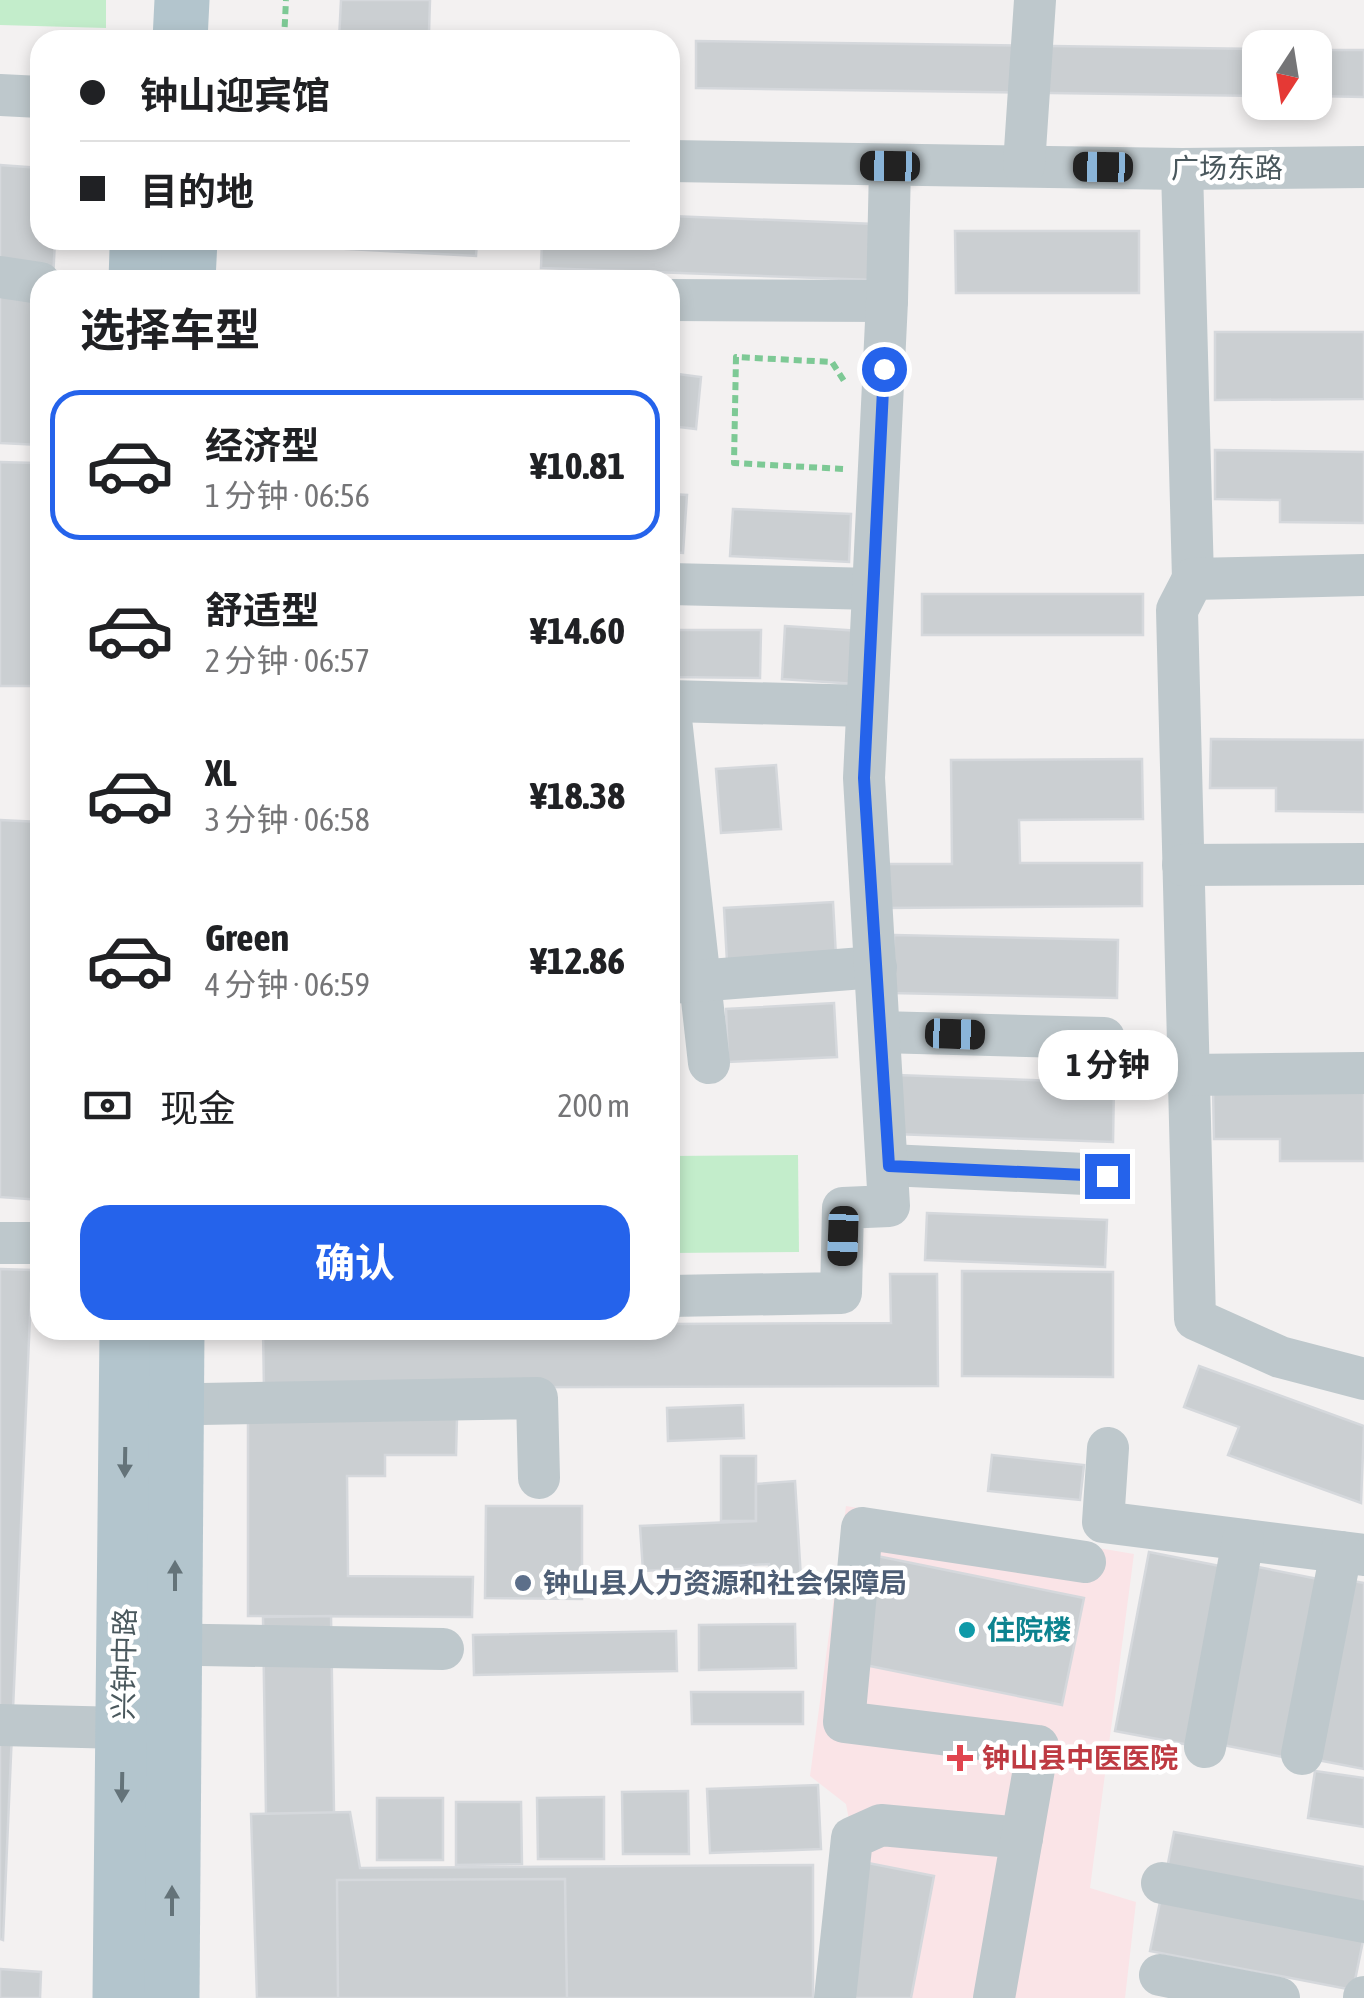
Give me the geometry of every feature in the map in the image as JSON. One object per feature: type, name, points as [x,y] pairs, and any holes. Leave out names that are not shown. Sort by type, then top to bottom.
[{"type":"main road","points":[[180,30],[182,0]]},
{"type":"main road","name":"兴钟中路","points":[[130,1340],[151,1404],[149,1644],[172,1998]]},
{"type":"main road","name":"兴钟中路","points":[[151,1404],[173,1340]]},
{"type":"main road","name":"兴钟中路","points":[[120,1998],[123,1728],[149,1644]]},
{"type":"street","points":[[1024,165],[1035,0]]},
{"type":"street","points":[[0,95],[30,96]]},
{"type":"street","name":"广场东路","points":[[680,161],[1182,169],[1364,167]]},
{"type":"street","points":[[680,1296],[841,1293],[843,1208],[889,1206],[864,778],[873,589],[854,464],[887,301],[890,166]]},
{"type":"street","points":[[1182,169],[1193,579],[1177,610],[1195,1319],[1280,1356],[1364,1379]]},
{"type":"street","points":[[0,276],[30,281]]},
{"type":"street","points":[[680,300],[887,301]]},
{"type":"street","points":[[1193,579],[1364,575]]},
{"type":"street","points":[[680,584],[873,589]]},
{"type":"street","points":[[680,701],[867,706]]},
{"type":"street","points":[[1183,865],[1364,864]]},
{"type":"street","points":[[680,891],[685,982],[709,1063]]},
{"type":"street","points":[[685,982],[876,967]]},
{"type":"street","points":[[880,1032],[1104,1038]]},
{"type":"street","points":[[1189,1075],[1364,1073]]},
{"type":"street","points":[[889,1166],[1107,1176]]},
{"type":"street","points":[[0,1243],[30,1242]]},
{"type":"street","points":[[151,1404],[537,1398],[538,1478]]},
{"type":"street","points":[[1108,1448],[1103,1522],[1353,1554],[1302,1754]]},
{"type":"street","points":[[994,1998],[1038,1746],[844,1722],[862,1528],[1085,1562]]},
{"type":"street","points":[[1205,1747],[1242,1540]]},
{"type":"street","points":[[149,1644],[443,1649]]},
{"type":"street","points":[[0,1725],[123,1728]]},
{"type":"street","points":[[835,1998],[852,1838],[881,1825],[1022,1838]]},
{"type":"street","points":[[1162,1883],[1364,1922]]},
{"type":"street","points":[[1160,1974],[1280,1998]]},
{"type":"path","points":[[284,30],[286,0]]},
{"type":"path","points":[[847,386],[832,362],[736,357],[734,463],[854,464]]},
{"type":"shaded area","name":"钟山县中医医院","points":[[846,1506],[1134,1554],[1090,1888],[1136,1902],[1125,1998],[844,1998],[857,1862],[846,1804],[810,1776]]},
{"type":"green space","points":[[0,0],[106,0],[106,28],[0,25]]},
{"type":"green space","points":[[798,1155],[799,1252],[680,1253],[680,1156]]},
{"type":"building","points":[[341,0],[430,0],[429,30],[340,30]]},
{"type":"building","points":[[696,41],[1242,49],[1242,96],[696,88]]},
{"type":"building","points":[[1332,50],[1364,50],[1364,97],[1332,96]]},
{"type":"building","points":[[0,165],[30,167],[30,250],[54,250],[54,270],[30,270],[30,444],[0,443]]},
{"type":"building","points":[[680,216],[875,224],[873,280],[680,273],[680,270],[541,268],[542,250],[680,250]]},
{"type":"building","points":[[955,231],[1139,231],[1139,293],[956,293]]},
{"type":"building","points":[[367,250],[476,250],[476,256]]},
{"type":"building","points":[[1215,332],[1364,332],[1364,399],[1215,400]]},
{"type":"building","points":[[680,374],[701,377],[696,429],[680,427]]},
{"type":"building","points":[[1215,450],[1364,452],[1364,523],[1280,522],[1280,500],[1215,499]]},
{"type":"building","points":[[0,462],[30,463],[30,686],[0,686]]},
{"type":"building","points":[[680,495],[687,495],[683,553],[680,553]]},
{"type":"building","points":[[733,509],[851,514],[849,562],[730,556]]},
{"type":"building","points":[[922,594],[1143,594],[1143,635],[922,635]]},
{"type":"building","points":[[785,626],[860,631],[856,684],[782,679]]},
{"type":"building","points":[[680,630],[761,630],[760,678],[680,677]]},
{"type":"building","points":[[1211,739],[1364,740],[1364,812],[1276,811],[1276,788],[1210,788]]},
{"type":"building","points":[[1142,759],[1143,819],[1019,820],[1020,863],[1142,863],[1142,906],[884,908],[884,864],[952,864],[951,760]]},
{"type":"building","points":[[776,765],[781,829],[721,833],[716,769]]},
{"type":"building","points":[[0,820],[30,822],[30,1199],[0,1197]]},
{"type":"building","points":[[833,902],[836,957],[727,962],[724,908]]},
{"type":"building","points":[[894,935],[1118,940],[1117,998],[893,993]]},
{"type":"building","points":[[834,1003],[837,1057],[728,1062],[726,1009]]},
{"type":"building","points":[[897,1075],[1114,1083],[1113,1142],[895,1134]]},
{"type":"building","points":[[1364,1087],[1364,1161],[1280,1161],[1280,1139],[1214,1139],[1213,1088]]},
{"type":"building","points":[[927,1213],[1107,1220],[1105,1267],[925,1260]]},
{"type":"building","points":[[0,1269],[30,1270],[30,1316],[3,1940]]},
{"type":"building","points":[[962,1271],[1113,1272],[1113,1377],[962,1376]]},
{"type":"building","points":[[890,1274],[937,1274],[938,1386],[264,1388],[263,1340],[680,1340],[680,1324],[891,1323]]},
{"type":"building","points":[[1199,1366],[1364,1426],[1361,1503],[1228,1455],[1239,1427],[1184,1407]]},
{"type":"building","points":[[743,1405],[744,1438],[668,1441],[667,1408]]},
{"type":"building","points":[[248,1417],[457,1417],[456,1455],[385,1455],[385,1476],[347,1476],[348,1576],[473,1577],[472,1617],[248,1616]]},
{"type":"building","points":[[992,1455],[1084,1465],[1080,1500],[988,1491]]},
{"type":"building","points":[[721,1456],[756,1456],[756,1521],[721,1521]]},
{"type":"building","points":[[795,1481],[802,1595],[771,1597],[769,1564],[643,1571],[640,1526],[756,1521],[756,1484]]},
{"type":"building","points":[[486,1506],[582,1506],[582,1599],[485,1598]]},
{"type":"building","points":[[1149,1552],[1235,1569],[1200,1747],[1115,1731]]},
{"type":"building","name":"住院楼","points":[[872,1555],[1084,1598],[1062,1705],[850,1662]]},
{"type":"building","points":[[1243,1564],[1328,1581],[1293,1759],[1208,1742]]},
{"type":"building","points":[[1342,1579],[1364,1583],[1364,1769],[1307,1758]]},
{"type":"building","points":[[331,1616],[334,1813],[266,1814],[263,1617]]},
{"type":"building","points":[[795,1624],[796,1668],[699,1670],[699,1625]]},
{"type":"building","points":[[676,1631],[677,1671],[474,1675],[473,1635]]},
{"type":"building","points":[[691,1692],[803,1692],[803,1724],[692,1724]]},
{"type":"building","points":[[1315,1771],[1364,1778],[1364,1827],[1308,1818]]},
{"type":"building","points":[[818,1785],[821,1849],[710,1853],[707,1789]]},
{"type":"building","points":[[688,1791],[689,1854],[623,1854],[622,1792]]},
{"type":"building","points":[[604,1797],[604,1859],[538,1859],[537,1798]]},
{"type":"building","points":[[377,1798],[443,1798],[443,1860],[377,1860]]},
{"type":"building","points":[[456,1802],[521,1802],[522,1864],[456,1865]]},
{"type":"building","points":[[350,1812],[360,1868],[813,1865],[813,1998],[257,1998],[251,1814]]},
{"type":"building","points":[[1174,1832],[1364,1867],[1364,1910],[1166,1874]]},
{"type":"building","points":[[868,1863],[934,1876],[911,1998],[843,1998]]},
{"type":"building","points":[[565,1879],[567,1998],[338,1998],[337,1880]]},
{"type":"building","points":[[1161,1897],[1364,1936],[1353,1990],[1150,1951]]},
{"type":"building","points":[[0,1969],[41,1972],[40,1998],[0,1998]]},
{"type":"place","name":"钟山县人力资源和社会保障局","points":[[523,1583]]},
{"type":"place","name":"住院楼","points":[[967,1630]]},
{"type":"place","name":"钟山县中医医院","points":[[960,1758]]},
{"type":"route","points":[[884,369],[864,778],[889,1166],[1107,1176]]}]
